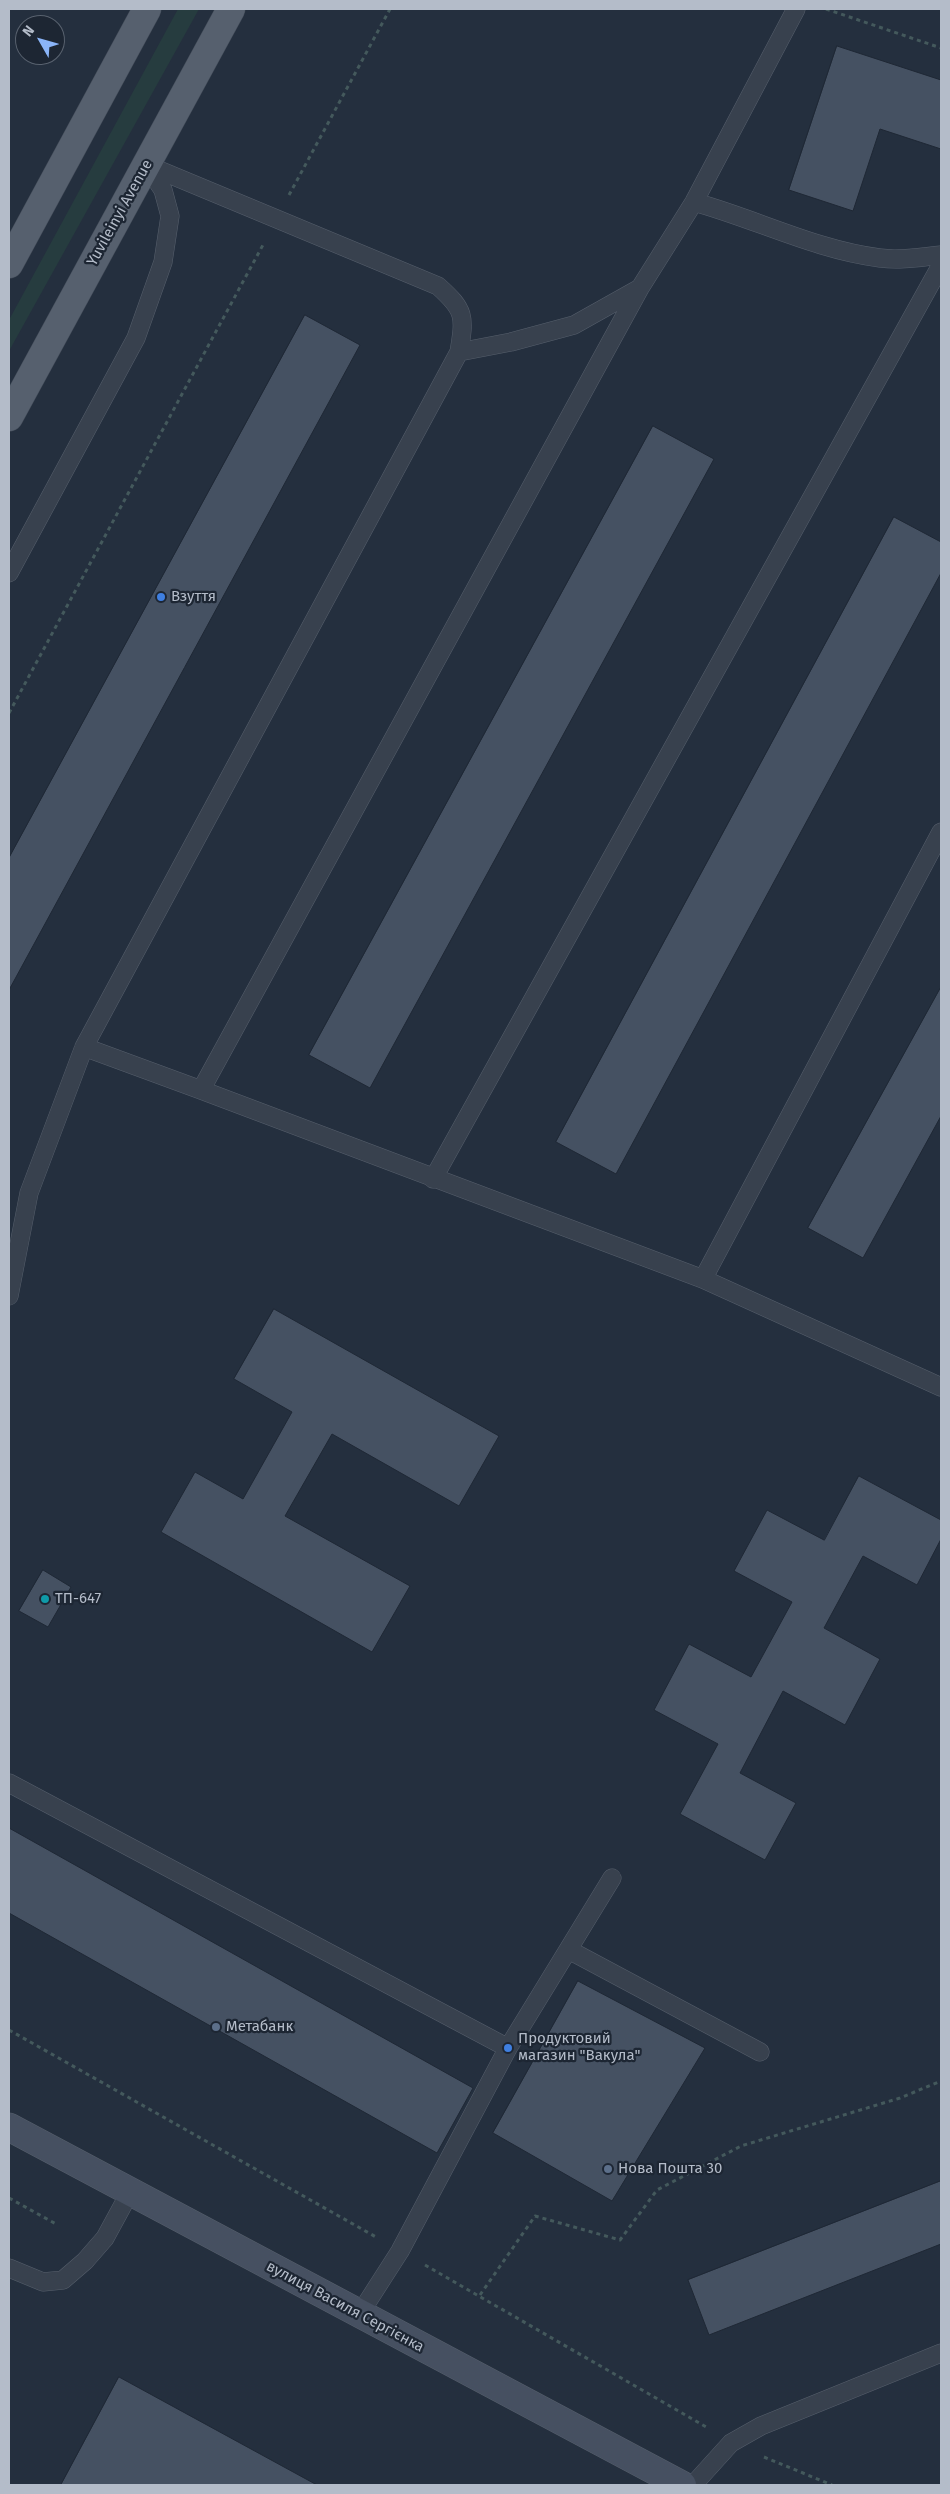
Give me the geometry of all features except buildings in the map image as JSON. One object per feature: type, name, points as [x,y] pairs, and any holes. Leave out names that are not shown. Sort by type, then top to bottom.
[{"type":"main road","points":[[9,264],[148,9]]},
{"type":"main road","name":"Yuvileinyi Avenue","points":[[9,416],[231,9]]},
{"type":"main road","name":"вулиця Василя Сергієнка","points":[[9,2127],[359,2315],[682,2485]]},
{"type":"lane","points":[[201,1090],[640,288],[694,202],[796,9]]},
{"type":"lane","points":[[9,1296],[29,1192],[84,1046],[459,352],[464,323],[456,302],[438,286],[147,165]]},
{"type":"lane","points":[[9,573],[136,338],[163,262],[170,216],[163,190],[147,165]]},
{"type":"lane","points":[[694,202],[837,249],[896,259],[941,255]]},
{"type":"lane","points":[[433,1179],[941,265]]},
{"type":"lane","points":[[459,352],[511,342],[574,325],[640,288]]},
{"type":"lane","points":[[703,1280],[941,832]]},
{"type":"lane","points":[[84,1046],[703,1280],[941,1387]]},
{"type":"lane","points":[[9,1783],[508,2048]]},
{"type":"lane","points":[[359,2315],[400,2251],[508,2048],[612,1878]]},
{"type":"lane","points":[[569,1950],[760,2052]]},
{"type":"lane","points":[[9,2268],[43,2282],[63,2280],[85,2261],[105,2238],[130,2192]]},
{"type":"lane","points":[[693,2485],[730,2443],[761,2426],[941,2353]]},
{"type":"path","points":[[9,713],[390,9]]},
{"type":"path","points":[[826,9],[941,48]]},
{"type":"path","points":[[9,2030],[480,2295],[730,2443],[832,2485]]},
{"type":"path","points":[[480,2295],[535,2216],[620,2240],[658,2190],[741,2146],[900,2098],[941,2080]]},
{"type":"path","points":[[9,2198],[56,2224]]},
{"type":"green space","points":[[178,9],[199,9],[9,351],[9,320]]},
{"type":"place","name":"Взуття","points":[[161,597]]},
{"type":"place","name":"ТП-647","points":[[45,1599]]},
{"type":"place","name":"Метабанк","points":[[216,2027]]},
{"type":"place","name":"Продуктовий магазин \"Вакула\"","points":[[508,2048]]},
{"type":"place","name":"Нова Пошта 30","points":[[608,2169]]}]
